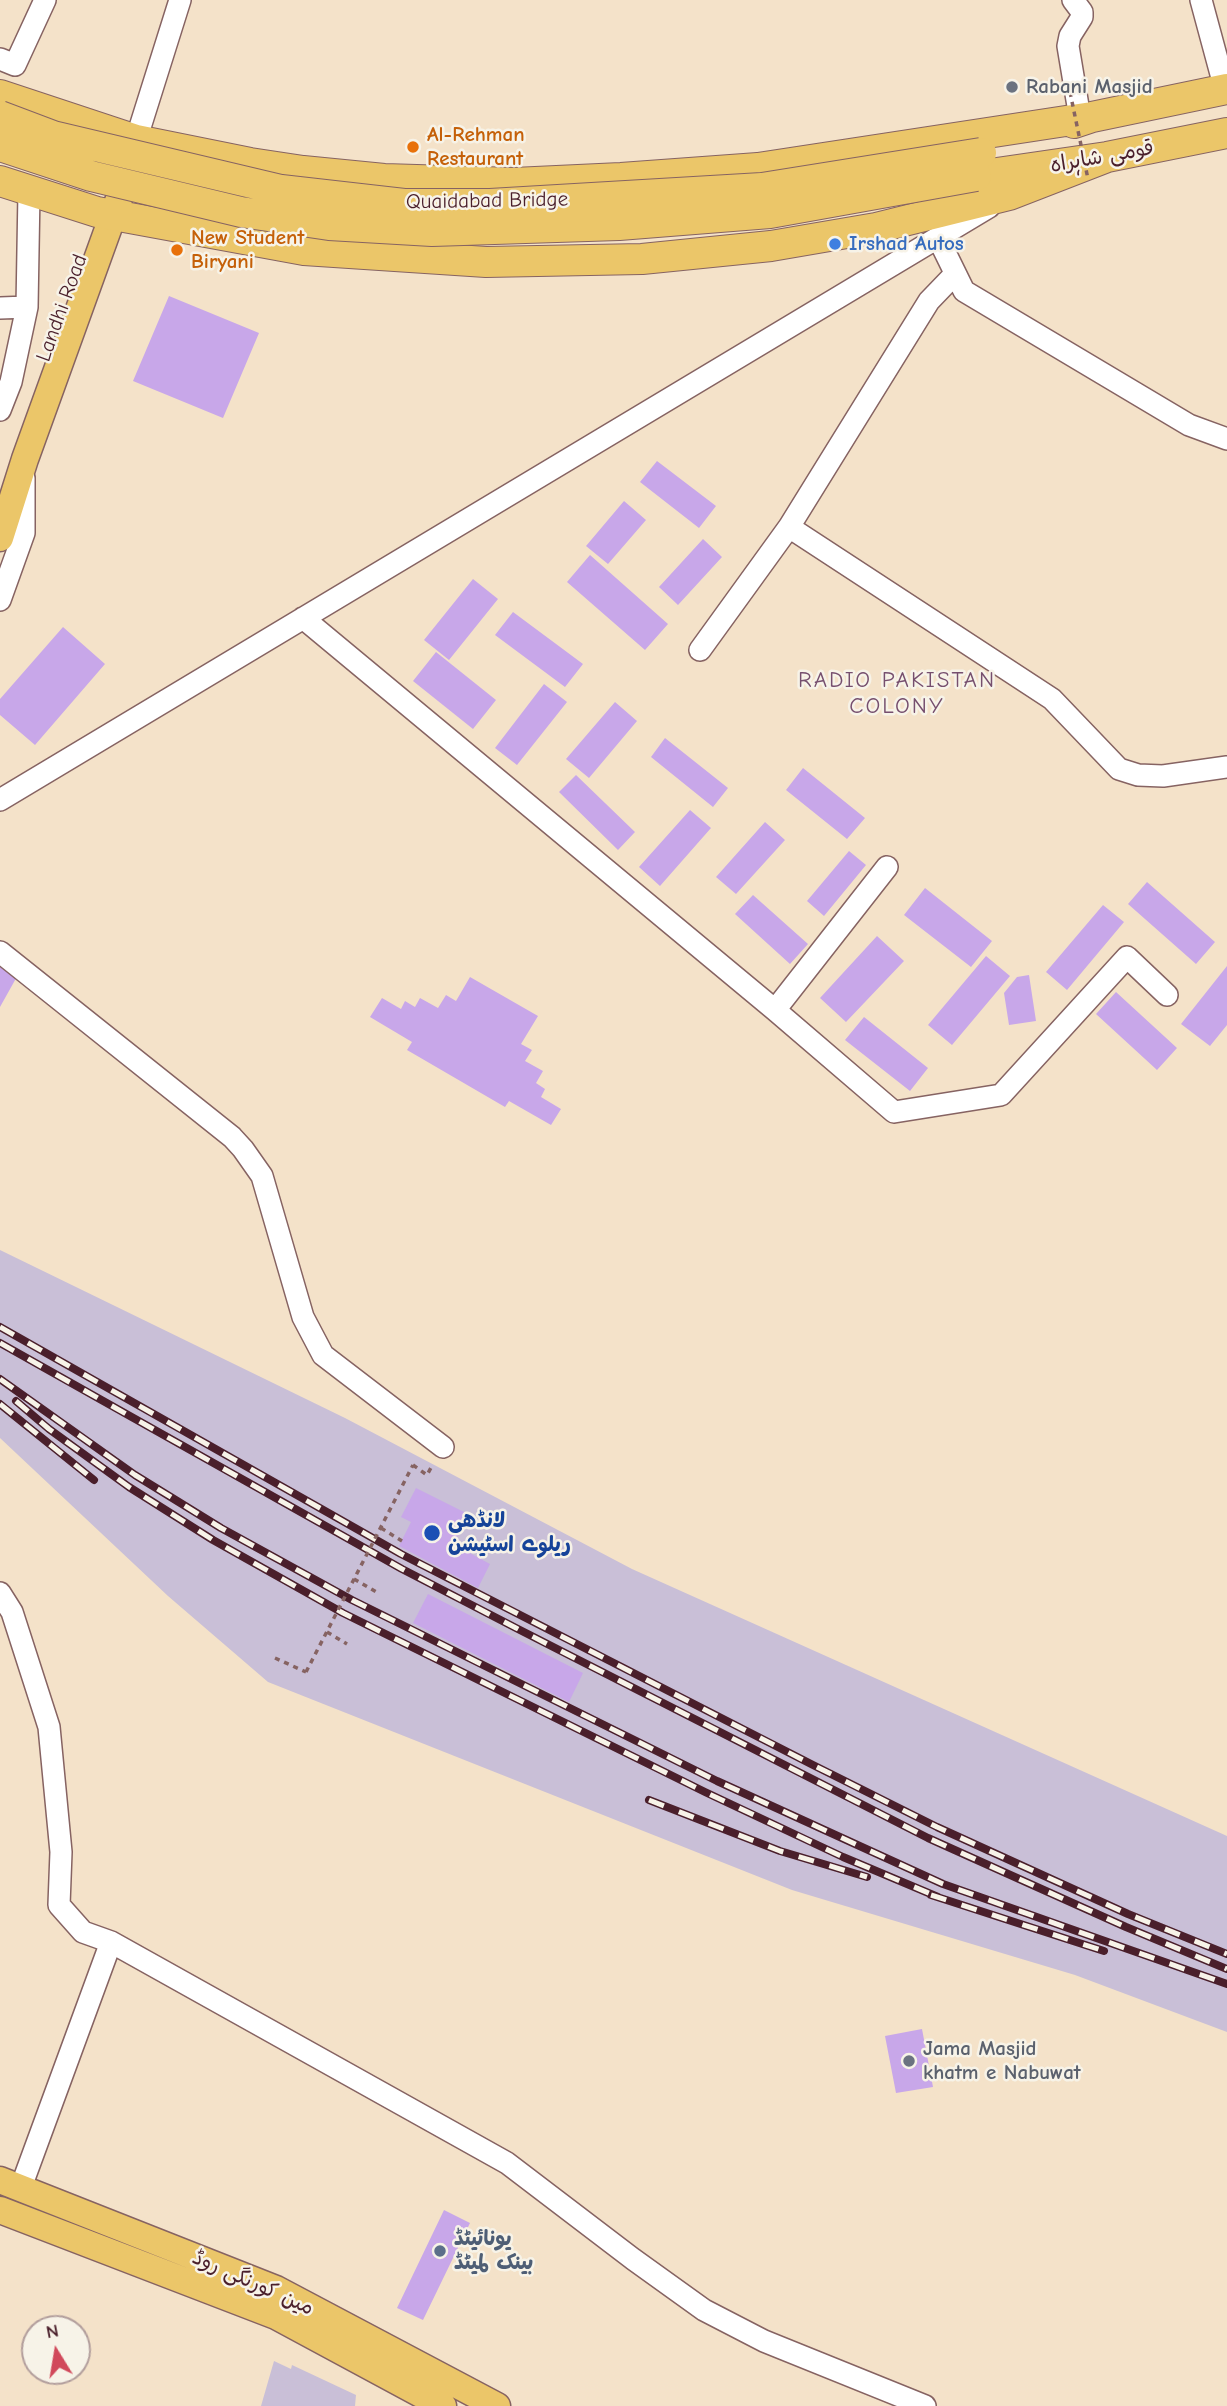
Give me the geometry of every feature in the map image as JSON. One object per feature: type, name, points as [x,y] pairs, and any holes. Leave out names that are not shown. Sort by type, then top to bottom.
[{"type":"highway","name":"قومی شاہراہ","points":[[979,165],[1081,109],[1226,89]]},
{"type":"highway","points":[[0,95],[130,138],[198,154],[303,171],[384,179],[514,183],[758,168],[1081,109]]},
{"type":"highway","name":"Quaidabad Bridge","points":[[0,116],[53,136],[281,190],[404,204],[490,204],[762,188],[979,165]]},
{"type":"highway","name":"قومی شاہراہ","points":[[979,165],[1098,168],[1227,133]]},
{"type":"highway","name":"Quaidabad Bridge","points":[[0,146],[91,176],[240,212],[329,225],[432,231],[619,225],[770,213],[979,165]]},
{"type":"highway","points":[[0,181],[106,214],[304,250],[486,262],[629,260],[771,246],[876,228],[1009,195],[1098,168]]},
{"type":"main road","points":[[1,534],[130,138]]},
{"type":"main road","name":"Landhi Road","points":[[0,479],[106,214]]},
{"type":"main road","name":"مین کورنگی روڈ","points":[[11,2183],[276,2288],[497,2406]]},
{"type":"main road","name":"مین کورنگی روڈ","points":[[0,2210],[276,2316],[443,2406]]},
{"type":"street","points":[[0,59],[15,65],[45,0]]},
{"type":"street","points":[[130,138],[180,0]]},
{"type":"street","points":[[1073,0],[1082,12],[1082,17],[1070,36],[1068,46],[1081,109]]},
{"type":"street","points":[[1201,0],[1226,89]]},
{"type":"street","points":[[0,410],[11,382],[27,307],[29,192]]},
{"type":"street","points":[[0,800],[1009,195]]},
{"type":"street","points":[[938,238],[964,290],[1189,425],[1227,439]]},
{"type":"street","points":[[700,650],[789,527],[929,300],[955,274]]},
{"type":"street","points":[[0,308],[27,307]]},
{"type":"street","points":[[0,600],[24,533],[24,459]]},
{"type":"street","points":[[789,527],[1052,699],[1119,769],[1138,775],[1163,776],[1227,767]]},
{"type":"street","points":[[303,618],[894,1112],[1001,1094],[1127,957],[1167,995]]},
{"type":"street","points":[[775,1010],[887,867]]},
{"type":"street","points":[[0,952],[232,1137],[243,1149],[262,1177],[303,1317],[323,1355],[443,1447]]},
{"type":"street","points":[[0,1593],[12,1612],[49,1727],[61,1852],[59,1905],[83,1932],[111,1942],[507,2163],[704,2310],[764,2341],[925,2406]]},
{"type":"street","points":[[11,2183],[111,1942]]},
{"type":"path","points":[[1081,109],[1098,168]]},
{"type":"path","points":[[275,1658],[306,1672],[413,1465],[428,1475]]},
{"type":"path","points":[[381,1528],[402,1541]]},
{"type":"path","points":[[354,1579],[378,1593]]},
{"type":"path","points":[[327,1632],[347,1644]]},
{"type":"shaded area","points":[[0,1250],[345,1418],[632,1569],[1227,1836],[1227,2032],[1075,1975],[792,1890],[268,1682],[168,1596],[0,1438]]},
{"type":"shaded area","points":[[274,2361],[291,2369],[292,2365],[356,2395],[355,2406],[261,2406]]},
{"type":"building","points":[[169,296],[259,333],[223,418],[133,381]]},
{"type":"building","points":[[657,461],[716,506],[699,528],[640,482]]},
{"type":"building","points":[[624,501],[646,520],[608,564],[586,546]]},
{"type":"building","points":[[703,539],[722,557],[678,605],[659,587]]},
{"type":"building","points":[[590,555],[668,624],[645,650],[567,582]]},
{"type":"building","points":[[473,579],[498,599],[449,660],[424,640]]},
{"type":"building","points":[[513,612],[583,664],[565,687],[495,635]]},
{"type":"building","points":[[63,627],[105,664],[35,745],[0,715],[0,699]]},
{"type":"building","points":[[436,652],[496,700],[473,729],[413,681]]},
{"type":"building","points":[[544,684],[567,702],[517,765],[495,748]]},
{"type":"building","points":[[615,702],[637,721],[589,778],[566,759]]},
{"type":"building","points":[[665,738],[728,788],[713,807],[651,757]]},
{"type":"building","points":[[803,768],[865,818],[847,839],[786,790]]},
{"type":"building","points":[[576,775],[635,832],[618,850],[559,792]]},
{"type":"building","points":[[690,810],[711,828],[660,886],[639,867]]},
{"type":"building","points":[[765,822],[785,840],[736,894],[716,877]]},
{"type":"building","points":[[849,851],[866,865],[824,916],[807,901]]},
{"type":"building","points":[[1147,882],[1215,942],[1196,964],[1128,904]]},
{"type":"building","points":[[925,888],[992,941],[971,967],[904,915]]},
{"type":"building","points":[[753,895],[808,944],[790,964],[735,914]]},
{"type":"building","points":[[1103,905],[1124,922],[1067,990],[1046,972]]},
{"type":"building","points":[[877,936],[904,961],[846,1022],[820,998]]},
{"type":"building","points":[[986,956],[1010,976],[952,1045],[928,1025]]},
{"type":"building","points":[[0,958],[19,973],[0,1007]]},
{"type":"building","points":[[1227,966],[1227,1025],[1210,1046],[1181,1024]]},
{"type":"building","points":[[1029,975],[1036,1021],[1009,1025],[1004,993],[1017,977]]},
{"type":"building","points":[[470,977],[538,1016],[521,1044],[532,1050],[525,1061],[543,1071],[536,1083],[545,1089],[541,1097],[561,1109],[551,1125],[509,1101],[505,1107],[407,1050],[412,1042],[370,1017],[382,998],[401,1009],[405,1001],[415,1007],[420,998],[438,1008],[446,995],[456,1001]]},
{"type":"building","points":[[1116,992],[1177,1048],[1157,1070],[1096,1014]]},
{"type":"building","points":[[864,1017],[928,1068],[910,1091],[845,1040]]},
{"type":"building","points":[[416,1488],[470,1515],[453,1544],[490,1564],[478,1588],[399,1546],[411,1522],[401,1517]]},
{"type":"building","points":[[428,1594],[583,1673],[569,1702],[413,1623]]},
{"type":"building","name":"Jama Masjid khatm e Nabuwat","points":[[922,2029],[933,2087],[896,2093],[885,2036]]},
{"type":"building","name":"یونائیٹڈ بینک لمیٹڈ","points":[[444,2210],[470,2223],[423,2320],[397,2308]]},
{"type":"railway","points":[[0,1327],[401,1554],[813,1765],[937,1827],[1128,1914],[1227,1954]]},
{"type":"railway","points":[[0,1343],[402,1569],[516,1628],[928,1838],[1227,1969]]},
{"type":"railway","points":[[0,1379],[135,1475],[221,1528],[352,1600],[717,1781],[943,1884],[1227,1984]]},
{"type":"railway","points":[[16,1401],[49,1429],[129,1487],[213,1540],[343,1613],[705,1792],[843,1857],[938,1897]]},
{"type":"railway","points":[[0,1404],[94,1480]]},
{"type":"railway","points":[[649,1800],[780,1851],[867,1877]]},
{"type":"railway","points":[[931,1895],[1104,1951]]},
{"type":"place","name":"Rabani Masjid","points":[[1012,87]]},
{"type":"place","name":"Al-Rehman Restaurant","points":[[413,147]]},
{"type":"place","name":"Irshad Autos","points":[[835,244]]},
{"type":"place","name":"New Student Biryani","points":[[177,250]]},
{"type":"place","name":"لانڈھی ریلوے اسٹیشن","points":[[432,1533]]},
{"type":"place","name":"Jama Masjid khatm e Nabuwat","points":[[909,2061]]},
{"type":"place","name":"یونائیٹڈ بینک لمیٹڈ","points":[[440,2251]]},
{"type":"district","name":"RADIO PAKISTAN COLONY","points":[[897,693]]}]
